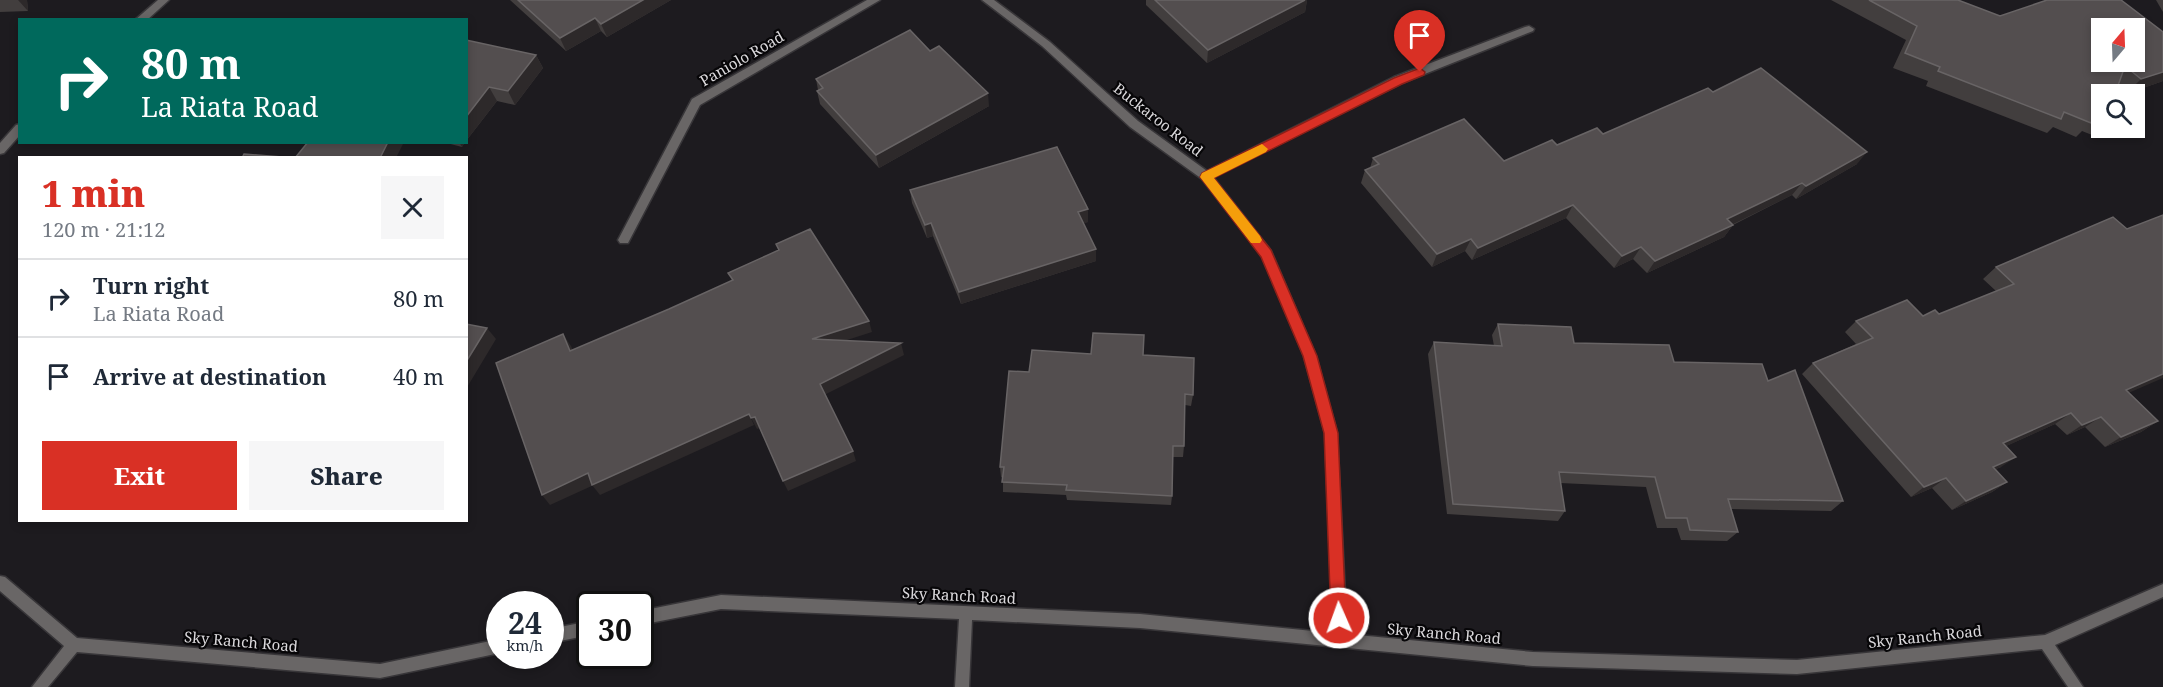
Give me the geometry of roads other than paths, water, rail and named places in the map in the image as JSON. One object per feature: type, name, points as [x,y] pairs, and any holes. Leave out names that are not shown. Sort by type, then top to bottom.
[{"type":"street","points":[[142,18],[164,0]]},
{"type":"street","name":"Paniolo Road","points":[[624,240],[696,102],[875,0]]},
{"type":"street","name":"Buckaroo Road","points":[[987,0],[1046,44],[1134,124],[1206,177],[1267,254],[1313,367],[1331,433],[1340,641]]},
{"type":"street","points":[[1206,177],[1398,81],[1529,30]]},
{"type":"street","points":[[0,150],[18,130]]},
{"type":"street","points":[[0,582],[74,645],[39,687]]},
{"type":"street","name":"Sky Ranch Road","points":[[654,615],[721,602],[966,612],[1140,621],[1533,659],[1797,667],[2045,642],[2163,590]]},
{"type":"street","points":[[962,687],[966,612]]},
{"type":"street","points":[[2045,642],[2076,687]]},
{"type":"street","name":"Sky Ranch Road","points":[[74,645],[380,671],[486,649]]}]
